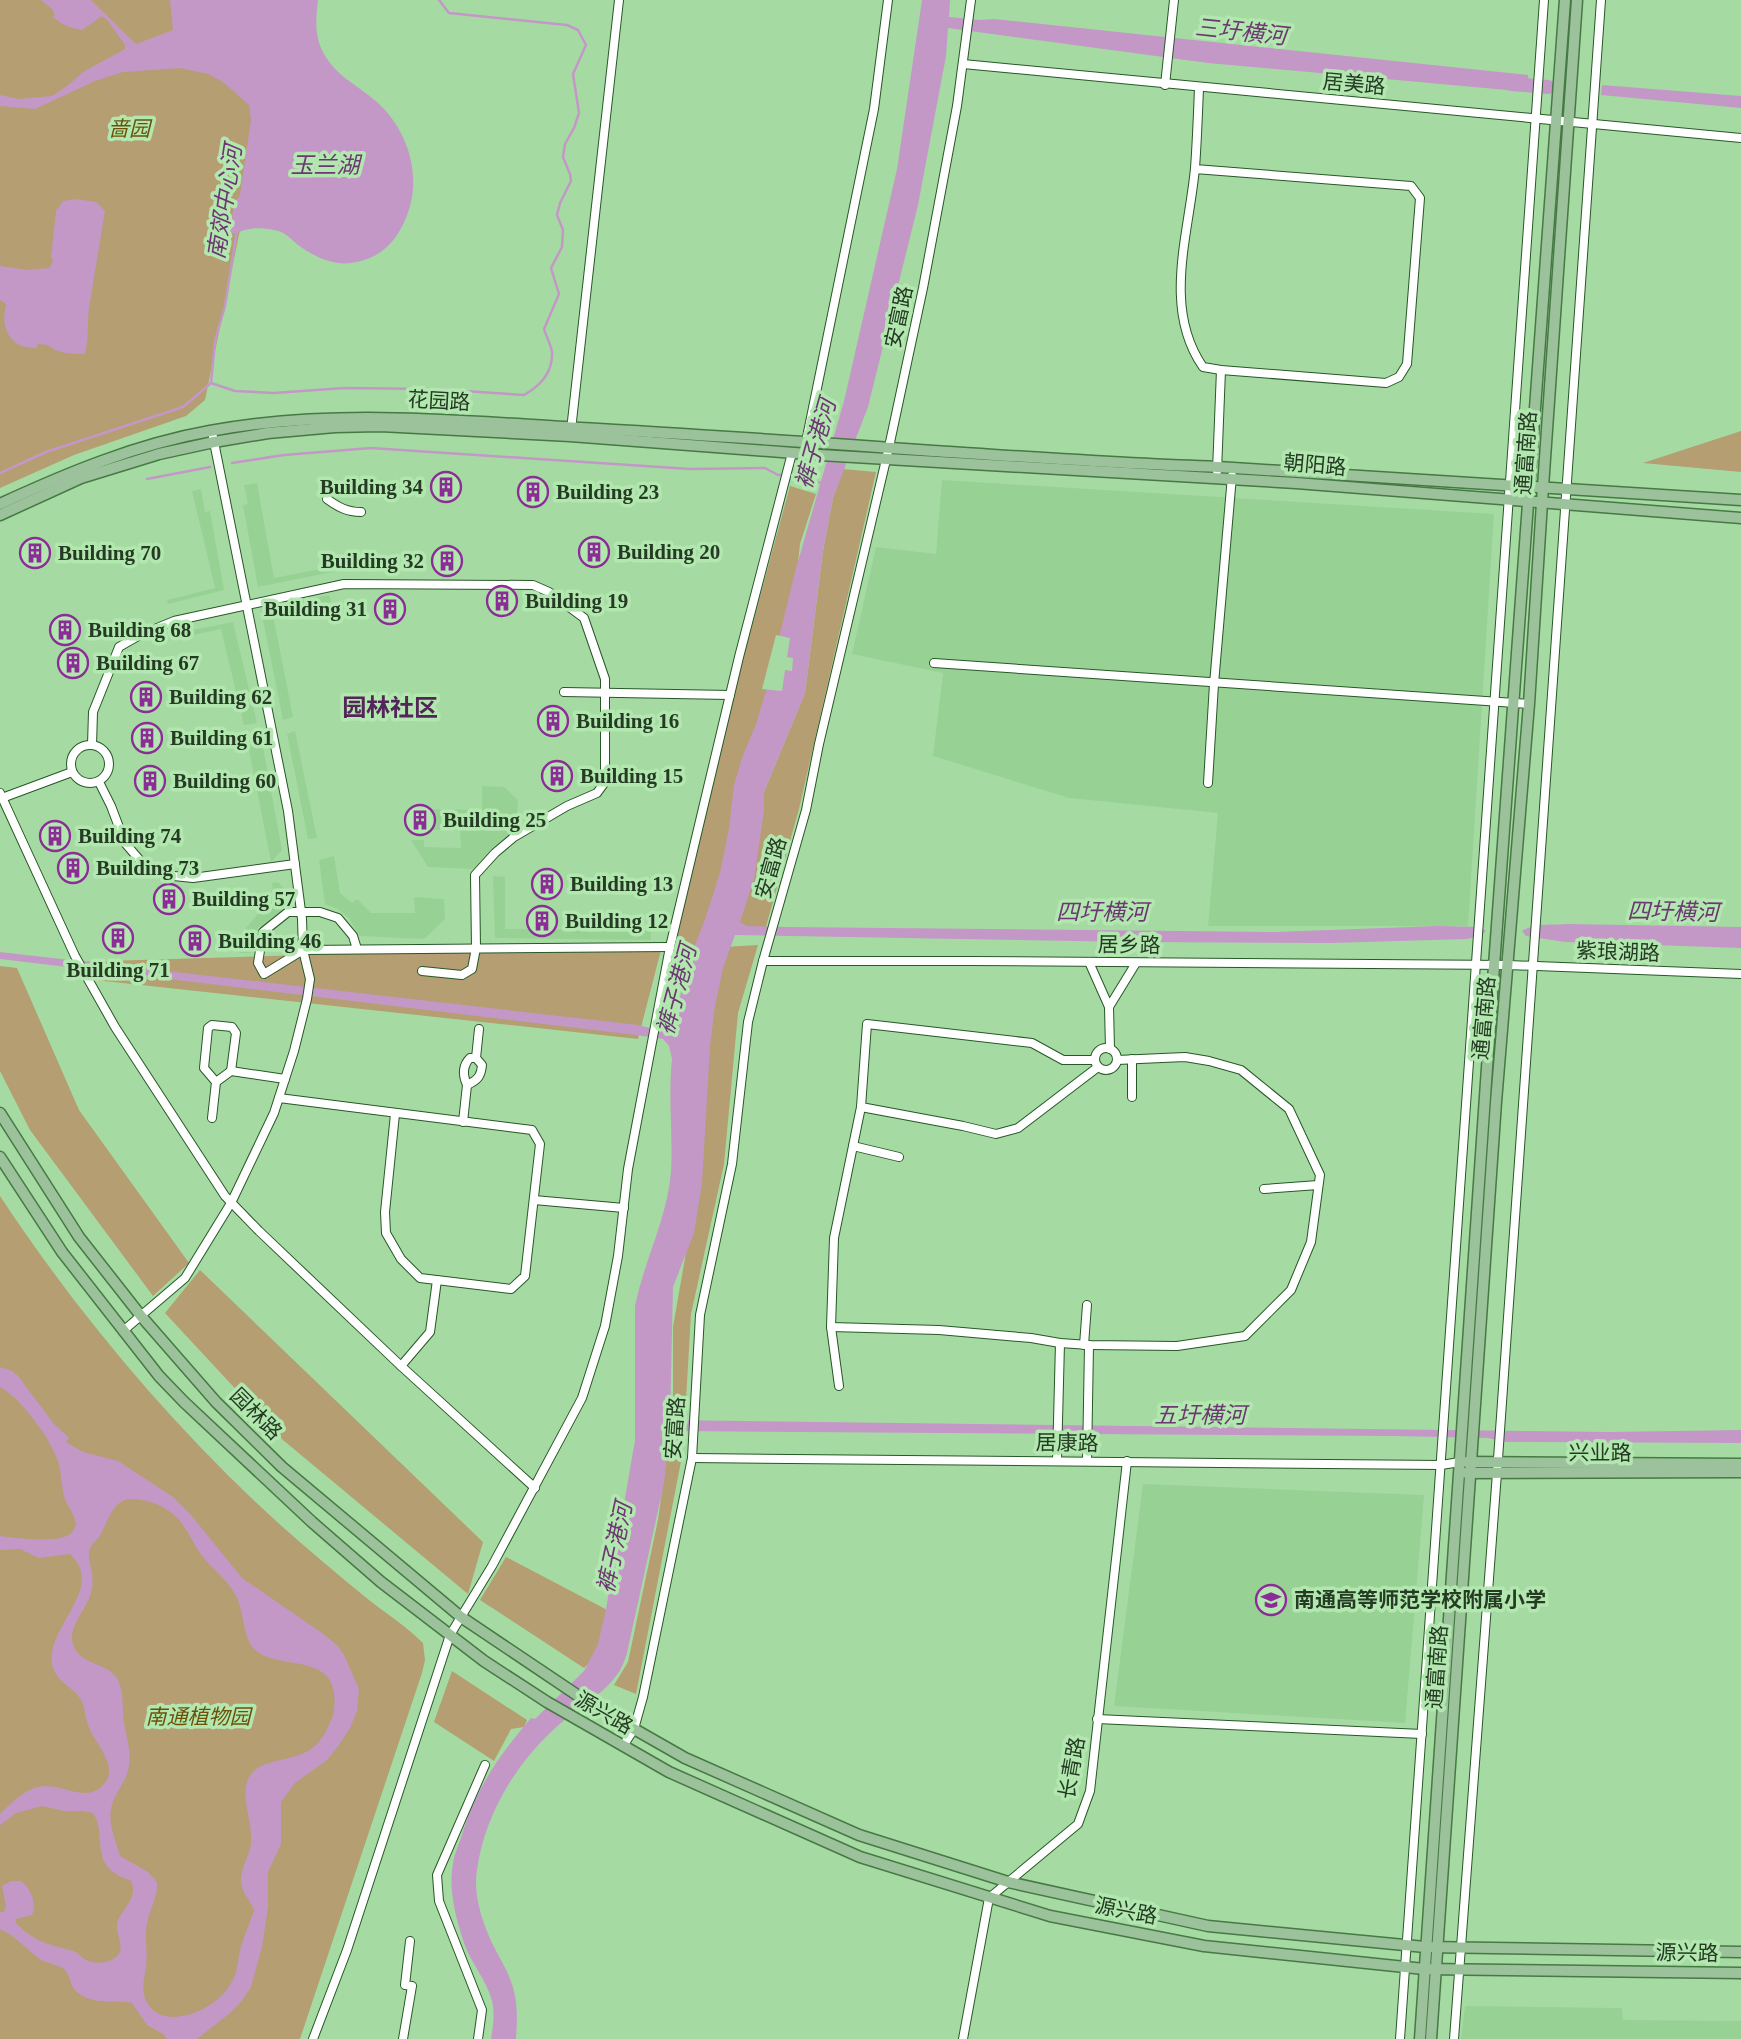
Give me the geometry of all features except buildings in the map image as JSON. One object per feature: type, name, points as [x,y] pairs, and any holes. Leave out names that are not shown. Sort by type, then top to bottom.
[{"type":"main road","name":"通富南路","points":[[1420,2039],[1425,1947],[1467,1441],[1494,966],[1565,0]]},
{"type":"main road","name":"通富南路","points":[[1468,1425],[1529,704],[1577,0]]},
{"type":"main road","name":"花园路","points":[[0,504],[142,447],[291,420],[380,417],[792,453],[821,449],[887,453]]},
{"type":"main road","name":"花园路","points":[[570,432],[806,442],[821,449]]},
{"type":"main road","name":"花园路","points":[[0,515],[81,478],[213,436]]},
{"type":"main road","name":"朝阳路","points":[[887,453],[1232,473],[1510,484],[1741,500]]},
{"type":"main road","name":"朝阳路","points":[[1232,473],[1508,500],[1741,518]]},
{"type":"main road","name":"园林路","points":[[0,1113],[79,1237],[141,1316],[216,1402],[282,1467],[461,1617],[551,1678]]},
{"type":"main road","name":"园林路","points":[[0,1157],[62,1252],[159,1376],[184,1402],[292,1504],[381,1582],[496,1670],[547,1702]]},
{"type":"main road","name":"兴业路","points":[[1465,1468],[1741,1464]]},
{"type":"main road","name":"通富南路","points":[[1432,2039],[1465,1468]]},
{"type":"main road","name":"兴业路","points":[[1497,1468],[1741,1472]]},
{"type":"main road","name":"源兴路","points":[[551,1678],[592,1705],[685,1758],[859,1835],[1008,1882],[1208,1926],[1407,1946],[1741,1952]]},
{"type":"main road","name":"源兴路","points":[[547,1702],[669,1772],[860,1857],[1050,1916],[1204,1946],[1424,1969],[1741,1973]]},
{"type":"street","points":[[570,432],[619,0]]},
{"type":"street","points":[[806,442],[874,109],[888,0]]},
{"type":"street","name":"安富路","points":[[623,1746],[634,1729],[643,1697],[692,1458],[700,1315],[732,1164],[748,1022],[806,810],[887,453],[923,288],[957,106],[971,0]]},
{"type":"street","points":[[1166,85],[1174,0]]},
{"type":"street","points":[[1400,2039],[1544,0]]},
{"type":"street","points":[[1454,2039],[1601,0]]},
{"type":"street","name":"居美路","points":[[963,64],[1741,138]]},
{"type":"street","points":[[1195,169],[1411,186],[1420,198],[1407,364],[1399,377],[1386,383],[1203,367],[1190,342],[1180,303],[1181,266],[1195,169],[1199,88]]},
{"type":"street","points":[[1217,472],[1221,370]]},
{"type":"street","points":[[123,1331],[185,1278],[231,1203],[274,1114],[295,1051],[310,979],[303,950],[301,911],[288,811],[213,436]]},
{"type":"street","points":[[313,2039],[347,1950],[450,1635],[535,1489],[582,1398],[605,1326],[618,1256],[628,1169],[670,947],[730,695],[792,453]]},
{"type":"street","points":[[1208,783],[1232,473]]},
{"type":"street","points":[[327,499],[340,508],[361,512]]},
{"type":"street","points":[[92,745],[93,712],[119,647],[174,621],[344,584],[533,585],[550,592],[584,618],[605,679],[605,782],[597,793],[567,806],[514,837],[475,874],[476,948],[471,969],[462,975],[422,971]]},
{"type":"street","points":[[934,663],[1529,704]]},
{"type":"street","points":[[564,692],[730,695]]},
{"type":"street","points":[[85,745],[92,745],[104,750],[110,761],[108,773],[99,782],[93,783],[81,781],[72,772],[71,759],[74,753],[85,745]]},
{"type":"street","points":[[72,772],[1,795],[75,956],[115,1027],[231,1203],[401,1366],[535,1489]]},
{"type":"street","points":[[99,782],[125,843],[144,865],[164,875],[193,878],[295,863]]},
{"type":"street","points":[[357,949],[353,936],[338,918],[320,912],[288,912],[263,932],[258,963],[264,974],[303,950],[670,947]]},
{"type":"street","name":"居乡路","points":[[763,961],[1494,966]]},
{"type":"street","points":[[1089,962],[1109,1007],[1110,1049]]},
{"type":"street","points":[[1109,1007],[1136,963]]},
{"type":"street","name":"紫琅湖路","points":[[1494,966],[1741,974]]},
{"type":"street","points":[[839,1385],[831,1327],[834,1238],[861,1107],[867,1024],[1032,1043],[1063,1060],[1097,1064],[1105,1070],[1112,1069],[1117,1060],[1110,1049],[1100,1051],[1097,1064],[1018,1128],[996,1134],[861,1107]]},
{"type":"street","points":[[212,1118],[216,1082],[231,1070],[236,1033],[232,1027],[212,1025],[208,1028],[204,1068],[216,1082]]},
{"type":"street","points":[[467,1085],[481,1075],[482,1065],[477,1058],[479,1029]]},
{"type":"street","points":[[831,1327],[939,1330],[1087,1345],[1177,1346],[1245,1336],[1291,1290],[1311,1242],[1320,1175],[1289,1109],[1241,1070],[1185,1057],[1117,1060]]},
{"type":"street","points":[[463,1122],[467,1085],[463,1077],[465,1063],[470,1058],[477,1058]]},
{"type":"street","points":[[1132,1059],[1132,1097]]},
{"type":"street","points":[[231,1070],[285,1079]]},
{"type":"street","points":[[279,1098],[532,1130],[540,1144],[525,1276],[511,1289],[420,1278],[401,1259],[386,1233],[385,1212],[395,1114]]},
{"type":"street","points":[[853,1146],[899,1157]]},
{"type":"street","points":[[1264,1189],[1318,1185]]},
{"type":"street","points":[[534,1200],[624,1209]]},
{"type":"street","points":[[401,1366],[430,1332],[437,1280]]},
{"type":"street","points":[[1087,1305],[1087,1461]]},
{"type":"street","points":[[1057,1461],[1060,1343]]},
{"type":"street","name":"居康路","points":[[692,1458],[1441,1465],[1465,1468]]},
{"type":"street","name":"长青路","points":[[989,1898],[1078,1824],[1090,1791],[1128,1461]]},
{"type":"street","points":[[1097,1719],[1422,1734]]},
{"type":"street","points":[[478,2039],[482,2010],[439,1901],[437,1875],[485,1765]]},
{"type":"street","points":[[963,2039],[989,1898]]},
{"type":"street","points":[[403,2039],[412,1986],[405,1985],[410,1941]]},
{"type":"shaded area","points":[[942,480],[1494,514],[1468,926],[1208,926],[1218,813],[1069,798],[933,756],[943,673],[852,654],[876,547],[936,554]]},
{"type":"shaded area","points":[[257,483],[274,578],[330,567],[332,572],[258,587],[243,505],[248,504],[244,485]]},
{"type":"shaded area","points":[[201,489],[205,512],[210,511],[224,590],[168,604],[167,600],[215,588],[192,491]]},
{"type":"shaded area","points":[[329,595],[331,602],[273,615],[293,717],[283,720],[261,610]]},
{"type":"shaded area","points":[[233,622],[257,723],[244,725],[221,629],[184,637],[183,632]]},
{"type":"shaded area","points":[[295,731],[317,838],[308,839],[287,734]]},
{"type":"shaded area","points":[[262,742],[282,850],[271,862],[248,745]]},
{"type":"shaded area","points":[[482,786],[504,787],[518,800],[516,832],[491,850],[473,869],[428,867],[411,840],[424,840],[424,847],[461,848],[460,829],[430,830],[431,809],[482,810]]},
{"type":"shaded area","points":[[334,856],[340,893],[352,903],[357,899],[371,913],[415,913],[414,897],[444,899],[445,919],[424,939],[359,936],[349,918],[338,909],[325,904],[319,860]]},
{"type":"shaded area","points":[[493,876],[505,877],[505,929],[651,930],[651,940],[495,938]]},
{"type":"shaded area","points":[[278,882],[284,889],[286,907],[264,928],[259,926],[252,940],[251,953],[239,953],[246,928],[262,909],[274,900],[272,883]]},
{"type":"shaded area","name":"南通高等师范学校附属小学","points":[[1143,1484],[1424,1495],[1405,1723],[1114,1706]]},
{"type":"shaded area","points":[[1465,2006],[1622,2008],[1623,2020],[1741,2021],[1741,2039],[1461,2039]]},
{"type":"green space","name":"啬园","points":[[0,0],[197,0],[268,94],[205,400],[186,416],[74,455],[0,488]]},
{"type":"green space","points":[[1741,431],[1741,472],[1643,463]]},
{"type":"green space","points":[[843,469],[876,472],[799,809],[765,930],[730,929],[764,792],[805,693],[823,551],[833,498]]},
{"type":"green space","points":[[790,486],[816,494],[800,544],[790,638],[727,865],[695,966],[671,962],[743,659]]},
{"type":"green space","points":[[758,945],[738,1013],[724,1164],[691,1314],[683,1451],[636,1694],[614,1685],[628,1662],[658,1520],[673,1412],[673,1327],[693,1212],[702,1038],[725,947]]},
{"type":"green space","points":[[466,950],[661,950],[638,1039],[95,980],[74,962]]},
{"type":"green space","points":[[0,966],[17,968],[79,1110],[189,1263],[153,1296],[30,1130],[0,1071]]},
{"type":"green space","name":"南通植物园","points":[[0,1196],[61,1283],[163,1407],[237,1484],[287,1531],[423,1643],[425,1660],[422,1673],[300,2039],[0,2039]]},
{"type":"green space","points":[[200,1270],[483,1542],[468,1594],[283,1440],[165,1313]]},
{"type":"green space","points":[[506,1557],[613,1613],[604,1648],[584,1668],[480,1600]]},
{"type":"green space","points":[[452,1671],[527,1720],[524,1727],[511,1729],[494,1761],[434,1722]]},
{"type":"water","name":"玉兰湖","points":[[41,0],[91,0],[136,44],[173,30],[170,0],[318,0],[317,33],[323,52],[340,74],[377,102],[405,141],[413,171],[413,187],[411,203],[398,233],[381,252],[366,260],[349,263],[326,260],[312,254],[278,231],[253,228],[230,234],[234,203],[240,195],[251,120],[249,105],[223,82],[208,74],[180,68],[123,72],[95,81],[35,109],[0,106],[0,95],[19,99],[52,96],[83,72],[125,49],[125,45],[102,16],[82,30],[74,28],[53,17],[55,15],[52,9]]},
{"type":"water","points":[[922,0],[950,0],[949,17],[994,19],[1528,75],[1530,92],[1208,63],[948,28],[946,56],[918,205],[868,407],[833,498],[823,551],[805,693],[764,792],[764,811],[754,879],[740,922],[747,926],[787,927],[1274,932],[1438,926],[1479,927],[1486,931],[1481,936],[1467,939],[1331,943],[735,935],[723,968],[715,1006],[702,1183],[694,1233],[673,1287],[670,1420],[1610,1432],[1741,1430],[1741,1443],[1506,1442],[1488,1438],[1394,1436],[670,1431],[664,1483],[622,1667],[604,1689],[559,1724],[524,1761],[502,1795],[486,1832],[477,1870],[477,1898],[488,1935],[512,1985],[517,2015],[516,2039],[491,2039],[494,2016],[492,2001],[467,1950],[456,1914],[451,1884],[454,1861],[467,1820],[481,1788],[498,1760],[531,1718],[535,1719],[584,1671],[598,1644],[635,1440],[635,1306],[669,1189],[672,1059],[669,1046],[663,1039],[636,1035],[0,959],[0,952],[658,1029],[667,1029],[676,1024],[689,960],[720,873],[734,785],[766,691],[795,572],[844,401],[897,169]]},
{"type":"water","points":[[1602,85],[1741,96],[1741,108],[1601,95]]},
{"type":"water","points":[[76,199],[96,202],[105,211],[89,308],[85,354],[60,352],[48,345],[38,344],[37,348],[20,345],[9,336],[6,329],[6,304],[0,300],[0,266],[28,270],[49,268],[53,261],[51,257],[56,211],[63,201]]},
{"type":"water","points":[[1568,924],[1741,927],[1741,948],[1565,942],[1526,936],[1522,931],[1538,926]]},
{"type":"water","points":[[0,1367],[18,1376],[54,1424],[69,1438],[66,1442],[83,1452],[118,1461],[173,1497],[242,1578],[337,1645],[359,1689],[357,1711],[339,1745],[327,1760],[295,1783],[281,1802],[281,1844],[268,1872],[268,1907],[262,1947],[251,1987],[230,2013],[197,2039],[167,2039],[147,2025],[132,2003],[95,2000],[83,1996],[73,1987],[65,1970],[40,1959],[0,1929],[0,1912],[4,1912],[6,1906],[2,1886],[11,1881],[21,1881],[28,1888],[34,1906],[32,1915],[16,1919],[16,1923],[43,1942],[73,1951],[90,1962],[106,1962],[120,1952],[118,1920],[130,1901],[133,1887],[131,1881],[116,1874],[104,1861],[99,1829],[93,1813],[42,1806],[16,1813],[0,1825],[0,1814],[29,1790],[44,1786],[90,1793],[105,1783],[109,1769],[88,1725],[81,1700],[53,1668],[52,1654],[56,1639],[82,1581],[80,1567],[70,1554],[39,1558],[20,1549],[0,1550],[0,1536],[55,1539],[70,1534],[76,1524],[65,1499],[58,1461],[49,1441],[17,1400],[0,1387]],"holes":[[[127,1499],[163,1507],[180,1521],[203,1557],[235,1594],[251,1645],[261,1654],[274,1659],[317,1669],[327,1677],[334,1689],[333,1717],[315,1746],[299,1755],[261,1766],[247,1781],[245,1791],[251,1843],[242,1870],[241,1885],[254,1910],[241,1946],[236,1972],[227,1989],[212,2004],[194,2013],[174,2017],[160,2015],[153,2010],[147,2003],[143,1990],[146,1928],[157,1882],[148,1872],[120,1856],[111,1826],[113,1801],[126,1776],[130,1760],[120,1685],[114,1674],[80,1655],[72,1640],[73,1629],[92,1590],[89,1551],[117,1506]]]},
{"type":"pier","points":[[776,635],[790,638],[787,657],[793,658],[792,671],[785,670],[782,691],[762,689]]},
{"type":"waterway","points":[[211,383],[235,391],[274,393],[344,388],[434,389],[524,395],[540,383],[548,372],[552,352],[544,329],[559,294],[551,268],[562,247],[563,230],[557,215],[571,181],[563,157],[565,144],[579,113],[573,74],[586,45],[578,30],[567,25],[449,13],[439,0]]},
{"type":"waterway","name":"三圩横河","points":[[1511,84],[1548,87]]},
{"type":"waterway","name":"南郊中心河","points":[[0,473],[46,452],[183,407],[211,383],[215,341],[225,306],[237,231]]},
{"type":"waterway","name":"裤子港河","points":[[232,463],[284,455],[371,448],[690,469],[765,468],[783,475]]},
{"type":"waterway","points":[[147,479],[210,467]]},
{"type":"waterway","name":"裤子港河","points":[[790,475],[824,484]]},
{"type":"place","name":"Building 34","points":[[446,487]]},
{"type":"place","name":"Building 23","points":[[533,492]]},
{"type":"place","name":"Building 20","points":[[594,552]]},
{"type":"place","name":"Building 70","points":[[35,553]]},
{"type":"place","name":"Building 32","points":[[447,561]]},
{"type":"place","name":"Building 19","points":[[502,601]]},
{"type":"place","name":"Building 31","points":[[390,609]]},
{"type":"place","name":"Building 68","points":[[65,630]]},
{"type":"place","name":"Building 67","points":[[73,663]]},
{"type":"place","name":"Building 62","points":[[146,697]]},
{"type":"place","name":"Building 16","points":[[553,721]]},
{"type":"place","name":"Building 61","points":[[147,738]]},
{"type":"place","name":"Building 15","points":[[557,776]]},
{"type":"place","name":"Building 60","points":[[150,781]]},
{"type":"place","name":"Building 25","points":[[420,820]]},
{"type":"place","name":"Building 74","points":[[55,836]]},
{"type":"place","name":"Building 73","points":[[73,868]]},
{"type":"place","name":"Building 13","points":[[547,884]]},
{"type":"place","name":"Building 57","points":[[169,899]]},
{"type":"place","name":"Building 12","points":[[542,921]]},
{"type":"place","name":"Building 71","points":[[118,938]]},
{"type":"place","name":"Building 46","points":[[195,941]]},
{"type":"place","name":"南通高等师范学校附属小学","points":[[1271,1600]]},
{"type":"district","name":"园林社区","points":[[390,708]]},
{"type":"water label","name":"四圩横河","points":[[1102,912]]},
{"type":"water label","name":"四圩横河","points":[[1673,912]]},
{"type":"water label","name":"五圩横河","points":[[1200,1415]]}]
